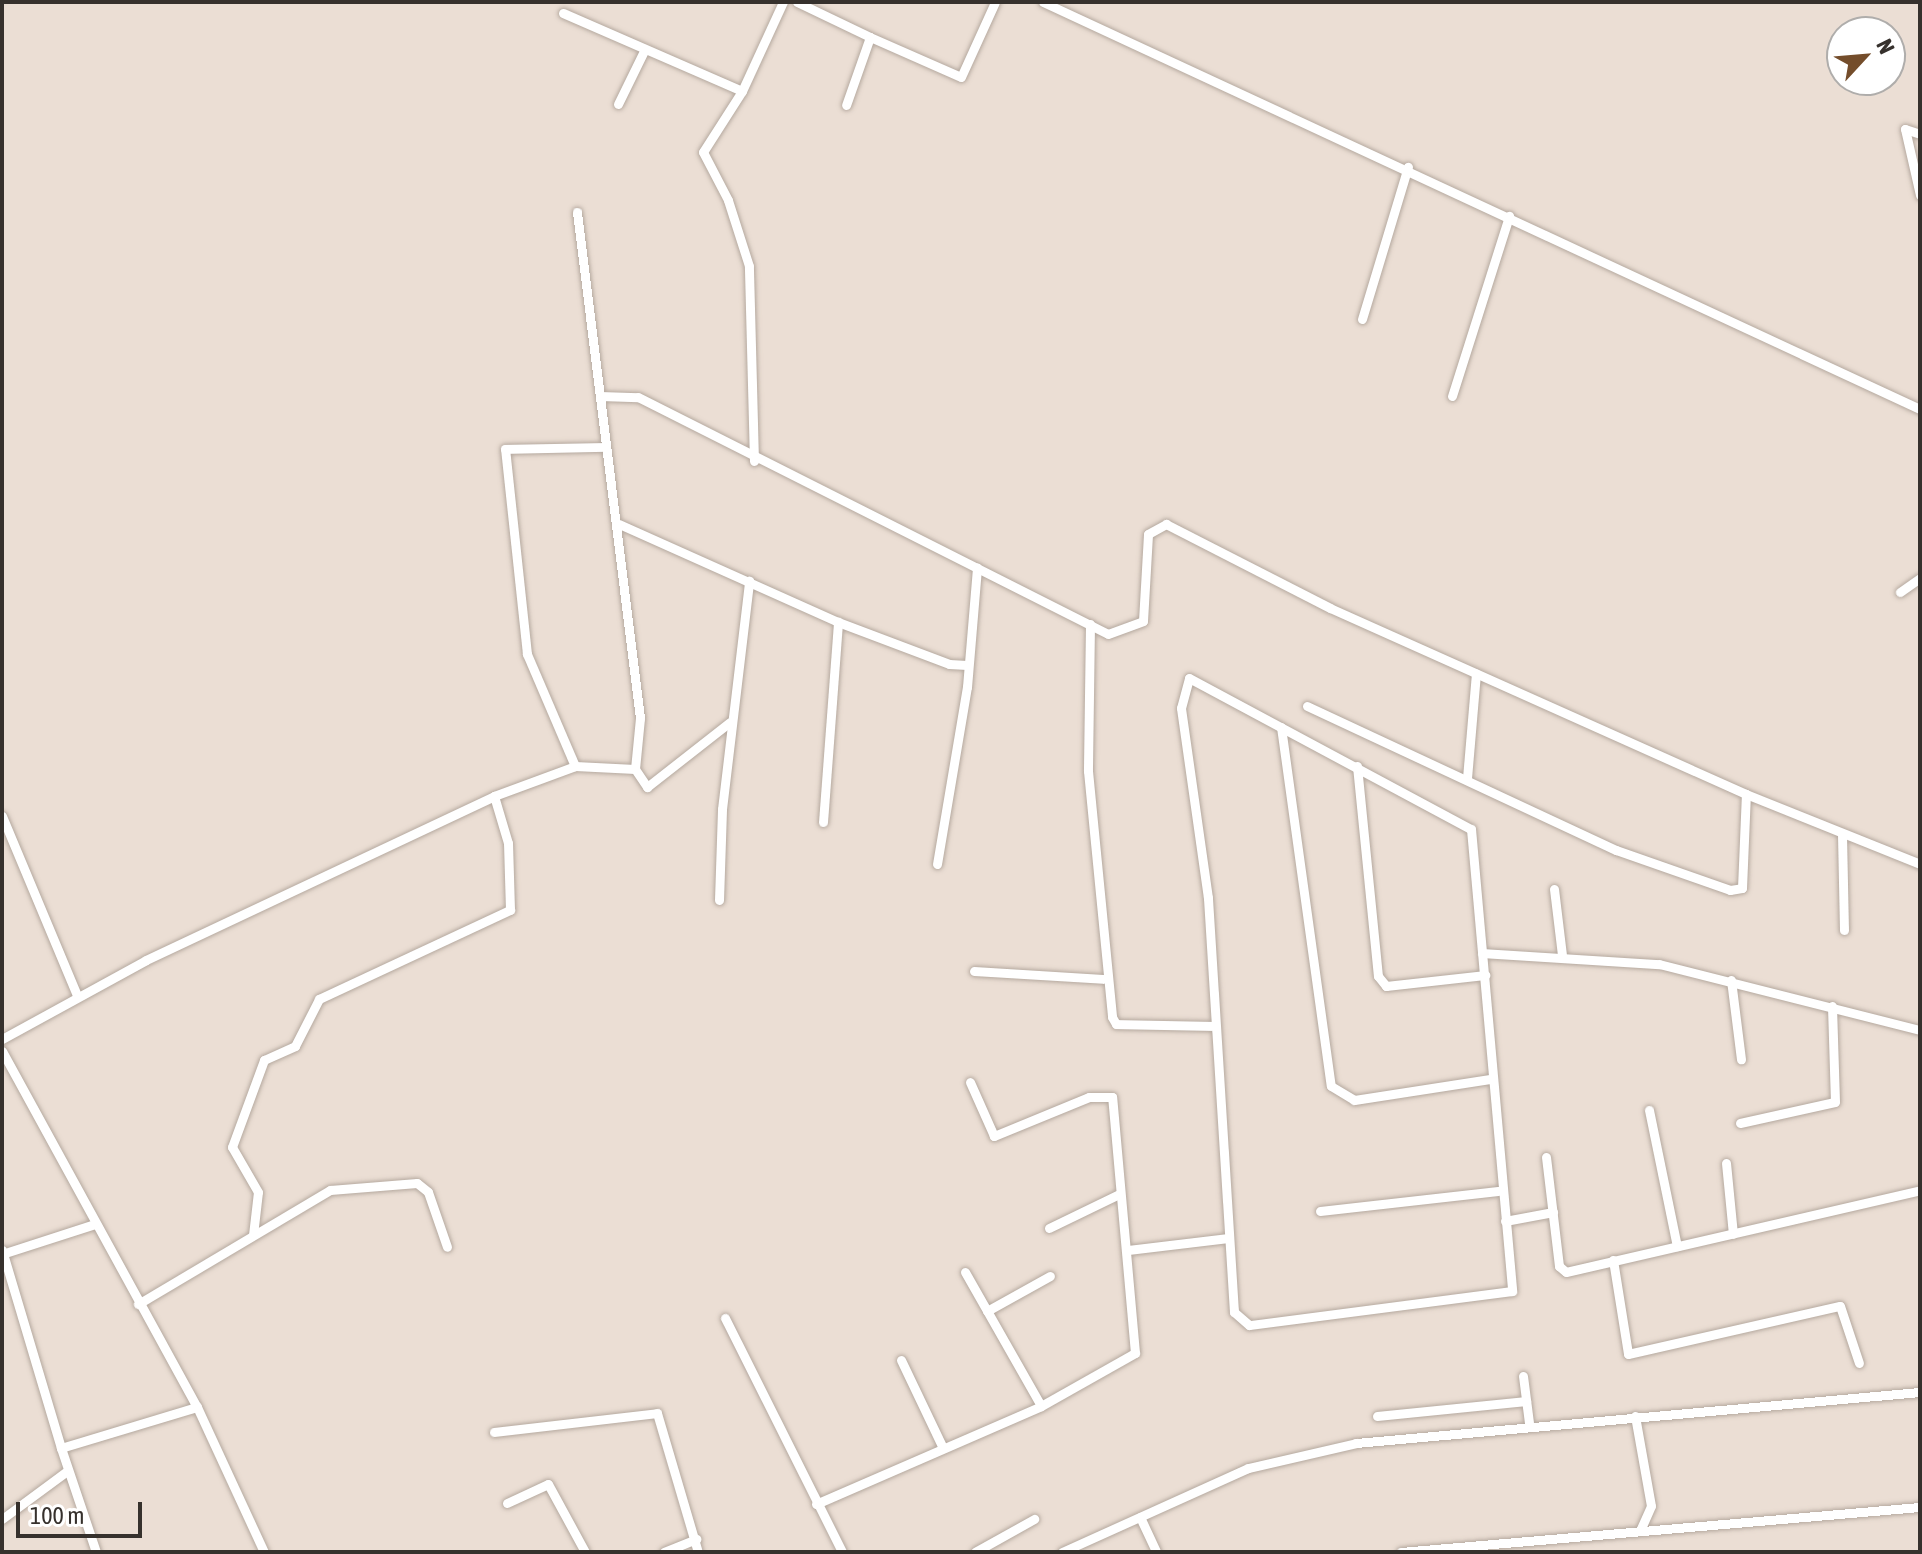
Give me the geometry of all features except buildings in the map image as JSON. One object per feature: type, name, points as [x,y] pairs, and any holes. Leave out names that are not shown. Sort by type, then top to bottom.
[{"type":"street","points":[[754,461],[749,266],[728,200],[703,152],[742,91],[783,2]]},
{"type":"street","points":[[797,2],[961,77],[995,2]]},
{"type":"street","points":[[1043,2],[1408,167],[1920,409]]},
{"type":"street","points":[[563,13],[644,51],[742,91]]},
{"type":"street","points":[[846,105],[870,37]]},
{"type":"street","points":[[618,104],[644,51]]},
{"type":"street","points":[[1920,134],[1905,129],[1910,162],[1920,195]]},
{"type":"street","points":[[1910,162],[1920,146]]},
{"type":"street","points":[[1362,319],[1408,167]]},
{"type":"street","points":[[577,212],[600,396],[602,447],[619,524],[640,718],[635,769],[647,787],[730,722]]},
{"type":"street","points":[[1452,396],[1509,216]]},
{"type":"street","points":[[600,396],[638,397],[754,461],[977,567],[1108,634],[1143,621],[1148,534],[1166,524],[1476,673],[1746,794],[1920,864]]},
{"type":"street","points":[[575,766],[527,654],[505,449],[602,447]]},
{"type":"street","points":[[619,524],[838,622],[967,665]]},
{"type":"street","points":[[937,864],[967,665],[977,567]]},
{"type":"street","points":[[1900,592],[1920,578]]},
{"type":"street","points":[[719,900],[730,722],[749,581]]},
{"type":"street","points":[[823,822],[838,622]]},
{"type":"street","points":[[1090,624],[1088,771],[1103,979],[1116,1024],[1211,1026]]},
{"type":"street","points":[[1467,778],[1476,673]]},
{"type":"street","points":[[1189,678],[1357,766],[1466,821],[1485,975],[1498,1191],[1505,1221],[1509,1293],[1249,1325],[1234,1312],[1211,1026],[1208,898],[1182,686],[1189,678]]},
{"type":"street","points":[[1307,706],[1616,850],[1730,890],[1742,888],[1746,794]]},
{"type":"street","points":[[1281,727],[1331,1086],[1354,1100],[1490,1079]]},
{"type":"street","points":[[2,1039],[77,995],[494,796],[575,766],[635,769]]},
{"type":"street","points":[[1357,766],[1378,976],[1386,986],[1485,975]]},
{"type":"street","points":[[253,1235],[258,1192],[232,1147],[264,1060],[295,1046],[319,999],[510,910],[508,843],[494,796]]},
{"type":"street","points":[[2,816],[77,995]]},
{"type":"street","points":[[1842,835],[1844,930]]},
{"type":"street","points":[[1554,889],[1562,955]]},
{"type":"street","points":[[1482,953],[1562,955],[1731,980],[1920,1030]]},
{"type":"street","points":[[974,971],[1103,979]]},
{"type":"street","points":[[1731,980],[1741,1059]]},
{"type":"street","points":[[1740,1123],[1835,1102],[1832,1006]]},
{"type":"street","points":[[2,1051],[197,1407],[264,1552]]},
{"type":"street","points":[[816,1504],[942,1446],[1041,1406],[1135,1353],[1112,1097],[1102,1093],[994,1136],[970,1082]]},
{"type":"street","points":[[1649,1110],[1677,1246]]},
{"type":"street","points":[[1546,1157],[1562,1269],[1919,1194]]},
{"type":"street","points":[[1726,1163],[1733,1234]]},
{"type":"street","points":[[138,1304],[330,1190],[417,1183],[428,1192],[447,1247]]},
{"type":"street","points":[[1320,1211],[1498,1191]]},
{"type":"street","points":[[1049,1228],[1119,1194]]},
{"type":"street","points":[[1505,1221],[1553,1212]]},
{"type":"street","points":[[95,1224],[2,1252],[67,1471],[96,1552]]},
{"type":"street","points":[[1128,1250],[1228,1238]]},
{"type":"street","points":[[1613,1260],[1628,1354],[1840,1306],[1859,1363]]},
{"type":"street","points":[[965,1272],[1041,1406]]},
{"type":"street","points":[[987,1311],[1050,1276]]},
{"type":"street","points":[[725,1318],[842,1552]]},
{"type":"street","points":[[901,1360],[942,1446]]},
{"type":"street","points":[[1523,1376],[1529,1423]]},
{"type":"street","points":[[1062,1552],[1248,1468],[1407,1434],[1920,1392]]},
{"type":"street","points":[[1377,1416],[1526,1401]]},
{"type":"street","points":[[61,1448],[197,1407]]},
{"type":"street","points":[[494,1432],[657,1413],[698,1552]]},
{"type":"street","points":[[1635,1416],[1651,1506],[1641,1528]]},
{"type":"street","points":[[2,1519],[67,1471]]},
{"type":"street","points":[[507,1503],[548,1484],[585,1552]]},
{"type":"street","points":[[1401,1552],[1641,1528],[1920,1507]]},
{"type":"street","points":[[1140,1517],[1156,1552]]},
{"type":"street","points":[[975,1552],[1034,1519]]},
{"type":"street","points":[[664,1552],[696,1539]]}]
